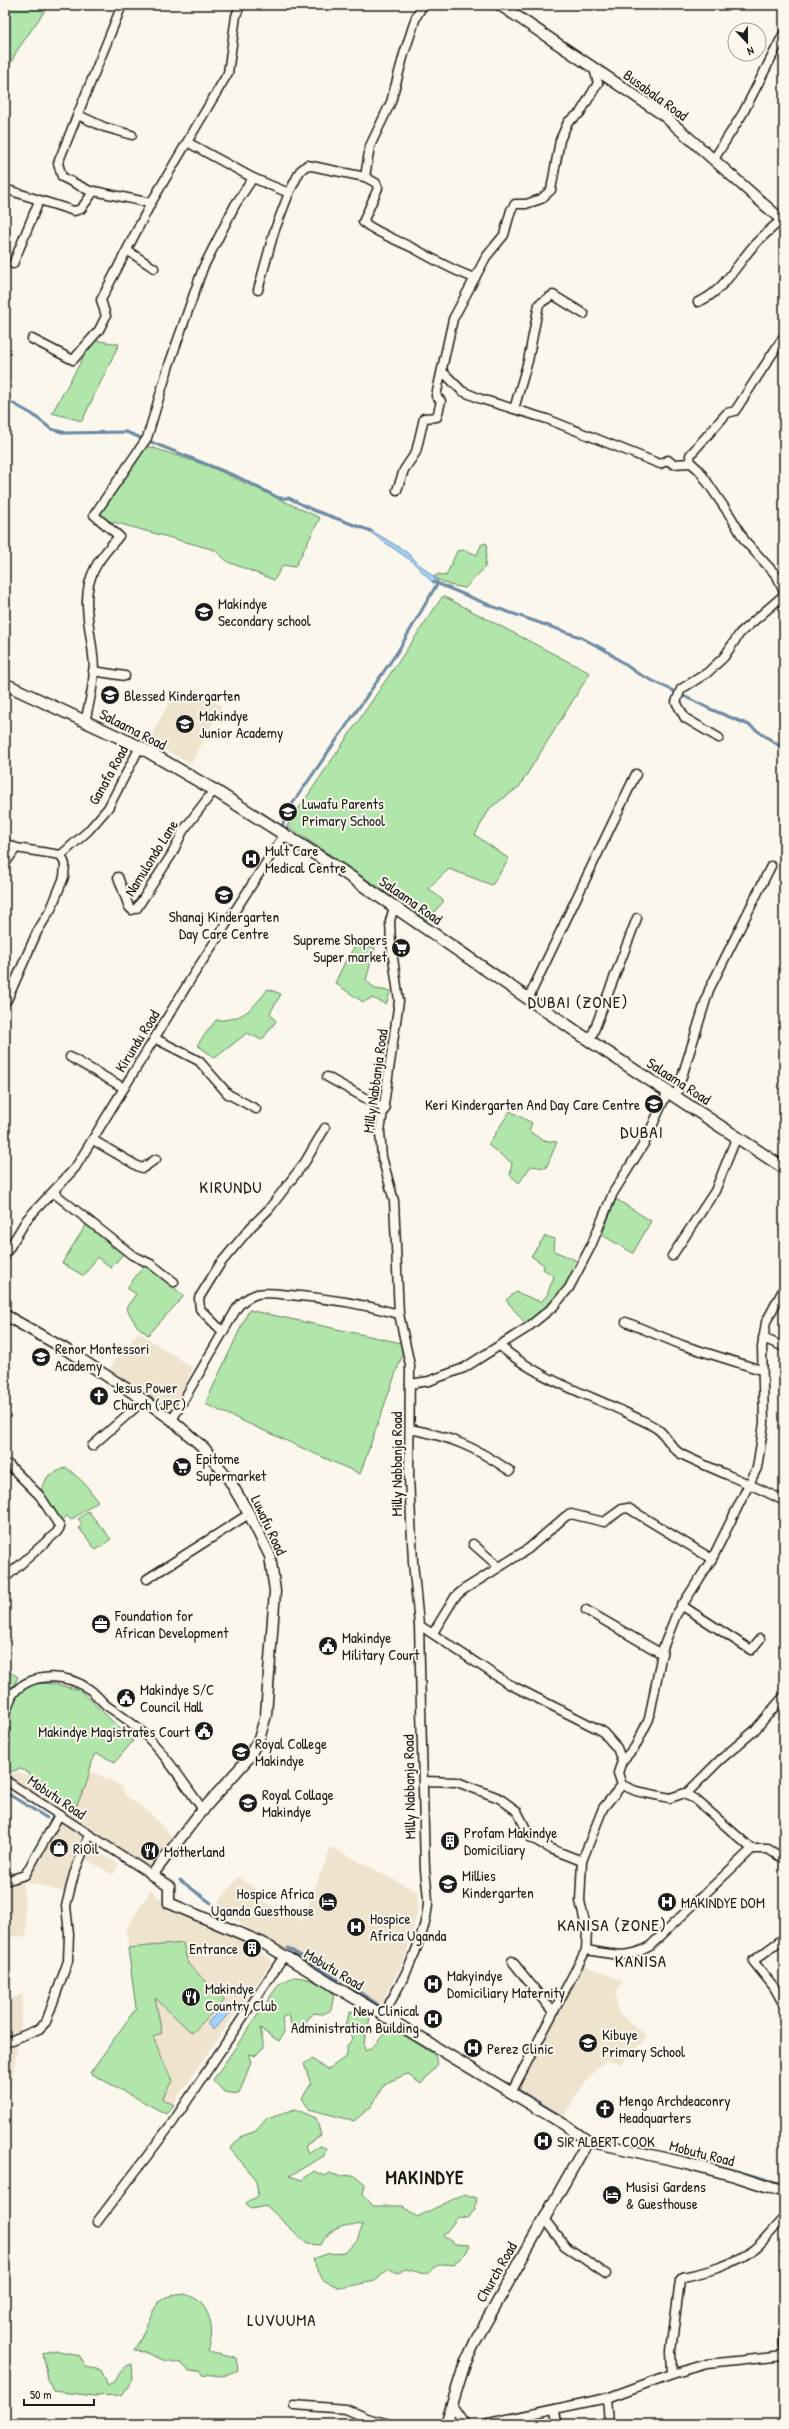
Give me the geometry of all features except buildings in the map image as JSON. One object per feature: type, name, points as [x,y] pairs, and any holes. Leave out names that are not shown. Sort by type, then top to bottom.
[{"type":"main road","name":"Salaama Road","points":[[5,684],[140,747],[214,790],[394,907],[590,1041],[784,1168]]},
{"type":"street","points":[[122,5],[58,168],[62,177],[92,192],[106,193],[151,203]]},
{"type":"street","points":[[32,339],[73,360],[99,330],[106,316],[100,300],[128,252],[151,203],[228,73],[236,16],[240,5]]},
{"type":"street","points":[[365,177],[370,146],[391,102],[416,17],[423,5]]},
{"type":"street","name":"Busabala Road","points":[[500,5],[662,114],[783,221]]},
{"type":"street","points":[[714,159],[743,114],[784,33]]},
{"type":"street","points":[[397,490],[404,470],[416,452],[424,418],[437,417],[441,401],[436,396],[453,319],[486,257],[504,235],[511,210],[515,204],[526,204],[541,199],[551,190],[560,140],[568,122],[580,113],[598,83],[594,69]]},
{"type":"street","points":[[78,115],[104,127],[132,135]]},
{"type":"street","points":[[186,142],[253,178],[289,193]]},
{"type":"street","points":[[258,290],[274,232],[289,193],[300,171],[307,164],[365,177],[376,183],[378,188],[363,222],[392,240],[414,248],[450,269],[475,278]]},
{"type":"street","points":[[85,722],[91,696],[94,656],[89,636],[86,600],[95,568],[119,536],[94,515],[145,440],[169,365],[203,268],[235,205],[253,178]]},
{"type":"street","points":[[5,189],[74,211],[81,209],[92,192]]},
{"type":"street","points":[[13,264],[40,201]]},
{"type":"street","points":[[698,302],[713,295],[757,242],[783,221]]},
{"type":"street","points":[[128,252],[154,268]]},
{"type":"street","points":[[514,409],[528,361],[539,304],[553,295],[584,314]]},
{"type":"street","points":[[719,738],[685,718],[676,702],[681,689],[707,673],[724,657],[740,633],[784,594],[777,576],[745,541],[731,517],[699,470],[691,463],[690,455],[727,412],[735,411],[784,336]]},
{"type":"street","points":[[442,371],[462,391],[481,399],[547,419],[660,464],[668,460],[673,464],[691,463]]},
{"type":"street","points":[[93,671],[125,676]]},
{"type":"street","name":"Ganafa Road","points":[[61,855],[88,831],[108,808],[140,747]]},
{"type":"street","points":[[528,999],[636,774]]},
{"type":"street","name":"Namulondo Lane","points":[[118,876],[129,907],[132,910],[137,908],[172,854],[183,831],[214,790]]},
{"type":"street","name":"Kirundu Road","points":[[5,1255],[27,1219],[54,1193],[75,1168],[156,1039],[192,977],[284,835]]},
{"type":"street","points":[[5,843],[16,848],[61,855],[65,864],[64,878],[51,909],[37,932],[7,1000]]},
{"type":"street","points":[[5,864],[16,848]]},
{"type":"street","points":[[410,1384],[429,1381],[453,1373],[500,1346],[543,1316],[570,1288],[591,1246],[613,1192],[645,1142],[672,1094],[688,1061],[709,990],[771,866]]},
{"type":"street","name":"Milly Nabbanja Road","points":[[382,2016],[393,2000],[409,1966],[421,1933],[428,1904],[425,1870],[419,1626],[411,1526],[409,1477],[410,1365],[399,1314],[394,1201],[380,1148],[380,1132],[385,1109],[400,1001],[391,943],[390,921],[394,907]]},
{"type":"street","points":[[590,1041],[637,918]]},
{"type":"street","points":[[156,1039],[199,1061],[228,1094],[256,1110]]},
{"type":"street","points":[[70,1057],[124,1088]]},
{"type":"street","points":[[328,1077],[355,1094],[385,1109]]},
{"type":"street","points":[[223,1332],[200,1309],[199,1298],[220,1264],[250,1226],[269,1209],[301,1168],[325,1128]]},
{"type":"street","points":[[672,1256],[715,1191],[737,1136]]},
{"type":"street","points":[[93,1140],[139,1167],[143,1168],[156,1159]]},
{"type":"street","points":[[54,1193],[132,1255],[151,1264],[174,1282]]},
{"type":"street","points":[[622,1785],[618,1774],[622,1761],[635,1747],[649,1719],[662,1654],[680,1605],[712,1559],[750,1483],[760,1457],[764,1423],[761,1370],[763,1338],[766,1322],[784,1288]]},
{"type":"street","points":[[172,1420],[241,1303],[258,1294],[342,1300],[399,1314]]},
{"type":"street","name":"Luwafu Road","points":[[5,1315],[65,1349],[172,1420],[213,1458],[250,1514],[270,1556],[275,1591],[266,1715],[259,1739],[247,1760],[152,1875]]},
{"type":"street","points":[[626,1322],[682,1345],[761,1370]]},
{"type":"street","points":[[763,1338],[784,1347]]},
{"type":"street","points":[[500,1346],[512,1356],[556,1381],[647,1423],[662,1433],[674,1450],[683,1455],[731,1477],[750,1483],[784,1501]]},
{"type":"street","points":[[92,1446],[144,1400]]},
{"type":"street","points":[[410,1429],[439,1434],[460,1442],[510,1471]]},
{"type":"street","points":[[5,1578],[58,1532],[60,1527],[40,1496],[9,1465]]},
{"type":"street","points":[[433,1633],[455,1597],[528,1549],[566,1516],[577,1515],[604,1522],[622,1508],[628,1508],[712,1559]]},
{"type":"street","points":[[147,1579],[250,1514]]},
{"type":"street","points":[[473,1544],[499,1567]]},
{"type":"street","points":[[680,1605],[751,1650],[760,1639]]},
{"type":"street","points":[[586,1610],[662,1654]]},
{"type":"street","points":[[419,1626],[433,1633],[507,1683],[602,1731],[616,1748],[622,1761]]},
{"type":"street","points":[[5,1714],[12,1695],[23,1684],[40,1678],[55,1678],[73,1681],[89,1690],[141,1732],[160,1752],[204,1811]]},
{"type":"street","points":[[5,1688],[12,1695]]},
{"type":"street","points":[[622,1785],[655,1796],[670,1798],[684,1794],[754,1730],[784,1696]]},
{"type":"street","name":"Mobutu Road","points":[[5,1780],[88,1836],[169,1886],[169,1903],[263,1943],[565,2125],[588,2141],[689,2164],[784,2192]]},
{"type":"street","points":[[424,1781],[457,1782],[498,1798],[517,1811],[530,1837],[551,1849],[582,1861]]},
{"type":"street","points":[[511,2093],[586,1950],[587,1932],[580,1901],[582,1861],[596,1820],[603,1808],[622,1785]]},
{"type":"street","points":[[684,1794],[695,1799],[752,1849],[768,1849],[784,1859]]},
{"type":"street","points":[[5,1881],[25,1874],[58,1816]]},
{"type":"street","points":[[5,2043],[39,2029],[46,2022],[68,1961],[69,1934],[66,1906],[74,1874],[88,1836]]},
{"type":"street","points":[[586,1950],[623,1956],[637,1954],[650,1946],[752,1849]]},
{"type":"street","points":[[784,1938],[752,1961],[774,1987],[784,2005]]},
{"type":"street","points":[[97,2222],[173,2122],[284,1956]]},
{"type":"street","points":[[512,1961],[553,2012]]},
{"type":"street","name":"Church Road","points":[[446,2424],[464,2366],[476,2340],[588,2141]]},
{"type":"street","points":[[672,2374],[671,2351],[680,2280],[683,2277],[699,2275],[745,2256],[755,2248],[769,2231],[784,2218]]},
{"type":"street","points":[[544,2219],[552,2232],[565,2246],[606,2274]]},
{"type":"street","points":[[784,2334],[784,2347]]},
{"type":"street","points":[[484,2424],[607,2398],[672,2374],[729,2360],[784,2356]]},
{"type":"street","points":[[607,2398],[609,2424]]},
{"type":"street","points":[[452,2405],[465,2424]]},
{"type":"street","points":[[294,2406],[346,2409],[366,2418],[390,2424]]},
{"type":"street","points":[[556,2409],[558,2424]]},
{"type":"shaded area","name":"Makindye Junior Academy","points":[[197,693],[222,706],[191,764],[148,741],[173,695],[191,704]]},
{"type":"shaded area","points":[[138,1332],[193,1368],[172,1413],[109,1369]]},
{"type":"shaded area","points":[[90,1771],[120,1785],[126,1796],[149,1812],[175,1840],[150,1870],[5,1776],[19,1772],[29,1776],[35,1787],[56,1799],[68,1776],[86,1785]]},
{"type":"shaded area","points":[[59,1821],[84,1837],[71,1867],[67,1893],[23,1881],[27,1937],[5,1936],[5,1884],[22,1881],[32,1871]]},
{"type":"shaded area","points":[[89,1847],[119,1864],[113,1875],[84,1858]]},
{"type":"shaded area","name":"Hospice Africa Uganda","points":[[331,1847],[418,1892],[417,1914],[405,1958],[379,2008],[348,1989],[353,1982],[343,1975],[337,1982],[214,1907],[239,1877],[262,1894],[261,1900],[302,1921]]},
{"type":"shaded area","name":"Makindye Country Club","points":[[151,1889],[156,1896],[176,1907],[183,1904],[256,1948],[272,1961],[166,2114],[90,2073],[136,2008],[126,1929]]},
{"type":"shaded area","name":"Kibuye Primary School","points":[[581,1964],[623,1981],[616,1994],[618,2012],[647,2037],[621,2064],[605,2061],[598,2067],[576,2095],[563,2119],[515,2090]]},
{"type":"shaded area","points":[[23,1994],[20,2033],[5,2114],[5,2000]]},
{"type":"green space","points":[[5,5],[38,5],[46,9],[16,52],[5,76]]},
{"type":"green space","points":[[93,340],[119,344],[82,421],[52,413]]},
{"type":"green space","points":[[144,445],[209,466],[320,518],[295,567],[283,565],[274,580],[228,562],[215,550],[106,520],[99,513]]},
{"type":"green space","points":[[485,543],[487,544],[485,567],[465,588],[449,585],[433,577],[439,574],[446,576],[457,551],[465,550],[477,555],[481,545]]},
{"type":"green space","points":[[443,596],[590,673],[519,787],[490,808],[475,835],[509,859],[492,885],[449,869],[428,888],[444,901],[427,920],[287,826]]},
{"type":"green space","points":[[359,941],[375,948],[366,980],[375,989],[391,991],[386,1004],[372,998],[363,1002],[335,983],[347,958]]},
{"type":"green space","points":[[268,989],[281,994],[270,1013],[276,1021],[262,1040],[247,1033],[215,1058],[197,1045],[216,1020],[225,1020],[240,1016],[252,1007]]},
{"type":"green space","points":[[510,1111],[532,1123],[529,1131],[542,1140],[557,1142],[546,1168],[531,1166],[519,1183],[510,1175],[512,1163],[488,1145]]},
{"type":"green space","points":[[616,1199],[651,1221],[633,1253],[602,1235]]},
{"type":"green space","points":[[86,1225],[107,1240],[112,1248],[116,1246],[124,1253],[111,1268],[97,1257],[84,1276],[62,1263]]},
{"type":"green space","points":[[545,1236],[555,1239],[554,1251],[580,1262],[567,1287],[526,1324],[506,1300],[516,1292],[541,1302],[547,1295],[554,1276],[543,1269],[544,1265],[531,1256]]},
{"type":"green space","points":[[145,1264],[184,1296],[148,1335],[137,1326],[126,1308],[136,1294],[127,1288]]},
{"type":"green space","points":[[249,1310],[406,1344],[360,1474],[205,1404]]},
{"type":"green space","points":[[66,1467],[84,1483],[98,1501],[71,1520],[67,1516],[60,1521],[40,1492],[48,1476]]},
{"type":"green space","points":[[88,1511],[111,1539],[96,1550],[79,1528],[82,1523],[78,1519]]},
{"type":"green space","points":[[5,1669],[18,1677],[5,1704]]},
{"type":"green space","points":[[37,1683],[55,1684],[80,1690],[133,1741],[115,1762],[98,1754],[94,1755],[86,1785],[76,1807],[37,1785],[30,1774],[21,1769],[5,1773],[6,1725],[13,1702],[19,1692],[27,1685]]},
{"type":"green space","points":[[183,1943],[188,1964],[225,2000],[192,2033],[155,1998],[162,2033],[153,2037],[172,2081],[162,2099],[174,2105],[166,2114],[90,2073],[136,2008],[128,1948]]},
{"type":"green space","points":[[294,1977],[316,1982],[334,1994],[331,2010],[323,2014],[314,2013],[300,2028],[291,2025],[289,2014],[282,2018],[284,2032],[279,2041],[260,2029],[264,2047],[255,2056],[248,2054],[251,2062],[239,2094],[224,2092],[213,2080],[279,1984]]},
{"type":"green space","points":[[350,2012],[370,2016],[364,2042],[365,2051],[374,2046],[388,2030],[393,2028],[434,2054],[438,2064],[421,2084],[407,2074],[384,2084],[372,2106],[354,2121],[309,2109],[302,2098],[311,2084],[304,2064],[312,2059],[327,2070],[347,2056],[347,2046],[353,2038],[345,2024]]},
{"type":"green space","points":[[295,2109],[316,2118],[321,2135],[305,2146],[308,2153],[319,2146],[326,2148],[324,2156],[289,2176],[302,2180],[314,2171],[324,2176],[329,2173],[339,2176],[354,2175],[365,2184],[363,2194],[373,2206],[403,2206],[417,2217],[464,2194],[477,2198],[475,2210],[467,2218],[458,2217],[443,2236],[455,2244],[470,2245],[466,2253],[453,2265],[438,2265],[426,2274],[405,2269],[398,2273],[389,2269],[375,2281],[340,2288],[323,2280],[312,2259],[327,2254],[345,2253],[357,2240],[363,2225],[350,2225],[338,2228],[328,2235],[320,2245],[307,2244],[267,2206],[251,2209],[246,2203],[258,2196],[256,2179],[230,2149],[242,2136],[256,2131],[267,2118]]},
{"type":"green space","points":[[185,2294],[199,2301],[210,2319],[211,2339],[208,2352],[236,2358],[238,2370],[223,2376],[202,2374],[200,2370],[189,2371],[181,2363],[163,2360],[145,2352],[134,2351],[152,2313],[161,2300],[168,2296]]},
{"type":"green space","points":[[54,2350],[79,2355],[86,2367],[101,2370],[108,2385],[116,2380],[124,2368],[132,2364],[133,2379],[121,2395],[94,2396],[54,2391],[48,2379],[43,2353]]},
{"type":"water","points":[[369,529],[405,551],[438,581],[437,583],[432,582],[413,562],[367,530]]},
{"type":"water","points":[[225,2005],[231,2012],[213,2030],[207,2023]]},
{"type":"waterway","points":[[5,399],[32,414],[51,429],[66,433],[126,432],[238,477],[279,498],[289,498],[313,510],[371,531]]},
{"type":"waterway","points":[[434,582],[494,607],[580,637],[605,650],[637,673],[710,709],[749,725],[784,749]]},
{"type":"waterway","points":[[282,828],[286,813],[398,651],[437,584]]},
{"type":"waterway","points":[[5,1775],[15,1782]]},
{"type":"waterway","points":[[5,1792],[47,1818]]},
{"type":"waterway","points":[[180,1880],[211,1903]]},
{"type":"waterway","points":[[288,1948],[339,1980]]},
{"type":"waterway","points":[[350,1986],[377,2004]]},
{"type":"waterway","points":[[392,2014],[405,2023]]},
{"type":"waterway","points":[[503,2082],[509,2084]]},
{"type":"waterway","points":[[518,2090],[559,2115]]},
{"type":"waterway","points":[[717,2166],[765,2179]]},
{"type":"waterway","points":[[772,2182],[784,2186]]},
{"type":"place","name":"Makindye Secondary school","points":[[204,612]]},
{"type":"place","name":"Blessed Kindergarten","points":[[110,695]]},
{"type":"place","name":"Makindye Junior Academy","points":[[185,724]]},
{"type":"place","name":"Luwafu Parents Primary School","points":[[288,812]]},
{"type":"place","name":"Mult Care Medical Centre","points":[[251,859]]},
{"type":"place","name":"Shanaj Kindergarten Day Care Centre","points":[[224,895]]},
{"type":"place","name":"Supreme Shopers Super market","points":[[401,948]]},
{"type":"place","name":"Keri Kindergarten And Day Care Centre","points":[[654,1104]]},
{"type":"place","name":"Renor Montessori Academy","points":[[41,1357]]},
{"type":"place","name":"Jesus Power Church (JPC)","points":[[99,1396]]},
{"type":"place","name":"Epitome Supermarket","points":[[182,1467]]},
{"type":"place","name":"Foundation for African Development","points":[[101,1624]]},
{"type":"place","name":"Makindye Military Court","points":[[328,1646]]},
{"type":"place","name":"Makindye S/C Council Hall","points":[[126,1698]]},
{"type":"place","name":"Makindye Magistrates Court","points":[[204,1731]]},
{"type":"place","name":"Royal College Makindye","points":[[241,1752]]},
{"type":"place","name":"Royal Collage Makindye","points":[[248,1803]]},
{"type":"place","name":"Profam Makindye Domiciliary","points":[[450,1841]]},
{"type":"place","name":"RiOil","points":[[59,1848]]},
{"type":"place","name":"Motherland","points":[[150,1851]]},
{"type":"place","name":"Millies Kindergarten","points":[[448,1884]]},
{"type":"place","name":"Hospice Africa Uganda Guesthouse","points":[[328,1902]]},
{"type":"place","name":"MAKINDYE DOM","points":[[667,1902]]},
{"type":"place","name":"Hospice Africa Uganda","points":[[356,1927]]},
{"type":"place","name":"Entrance","points":[[252,1948]]},
{"type":"place","name":"Makyindye Domiciliary Maternity","points":[[433,1984]]},
{"type":"place","name":"Makindye Country Club","points":[[191,1997]]},
{"type":"place","name":"New Clinical Administration Building","points":[[433,2019]]},
{"type":"place","name":"Kibuye Primary School","points":[[588,2043]]},
{"type":"place","name":"Perez Clinic","points":[[473,2048]]},
{"type":"place","name":"Mengo Archdeaconry Headquarters","points":[[605,2109]]},
{"type":"place","name":"SIR ALBERT COOK","points":[[543,2141]]},
{"type":"place","name":"Musisi Gardens & Guesthouse","points":[[612,2195]]},
{"type":"district","name":"DUBAI (ZONE)","points":[[578,1001]]},
{"type":"district","name":"DUBAI","points":[[642,1131]]},
{"type":"district","name":"KIRUNDU","points":[[231,1186]]},
{"type":"district","name":"KANISA (ZONE)","points":[[612,1924]]},
{"type":"district","name":"KANISA","points":[[641,1960]]},
{"type":"district","name":"MAKINDYE","points":[[425,2177]]},
{"type":"district","name":"LUVUUMA","points":[[282,2319]]}]
